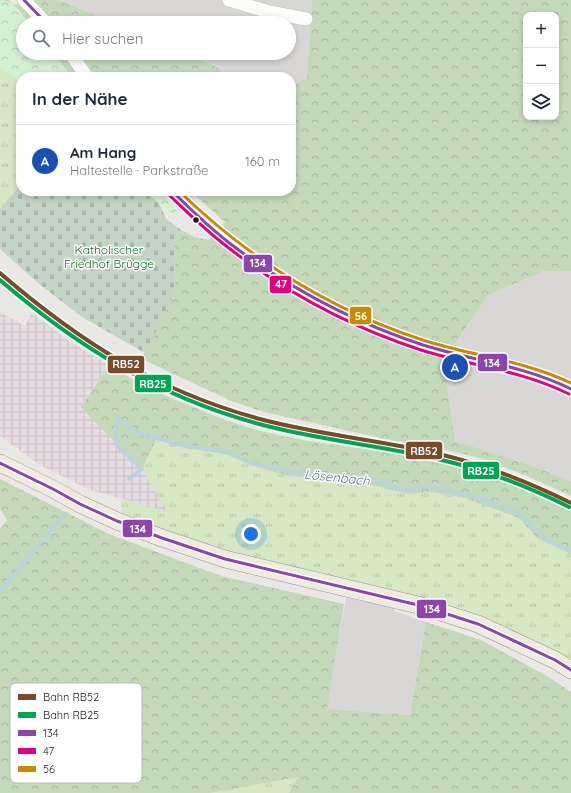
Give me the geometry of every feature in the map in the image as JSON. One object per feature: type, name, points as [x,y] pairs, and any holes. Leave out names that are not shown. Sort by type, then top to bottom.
[{"type":"main road","points":[[0,462],[116,521],[162,538],[225,559],[422,606],[478,624],[555,660],[571,670]]},
{"type":"street","points":[[24,0],[39,16]]},
{"type":"street","points":[[229,0],[269,12],[290,16]]},
{"type":"street","points":[[296,17],[306,19]]},
{"type":"street","points":[[75,60],[83,72]]},
{"type":"street","points":[[177,196],[227,242],[261,267],[311,298],[344,315],[423,345],[458,355],[526,370],[553,380],[571,389]]},
{"type":"shaded area","points":[[58,0],[312,0],[307,78],[296,84],[296,72],[219,72],[221,68],[203,60],[296,60],[296,16],[98,16]]},
{"type":"shaded area","points":[[544,271],[571,271],[571,481],[530,465],[455,441],[445,370],[456,342],[488,295]]},
{"type":"shaded area","points":[[0,312],[25,326],[32,313],[72,343],[109,365],[81,406],[82,409],[142,469],[167,511],[90,490],[38,464],[0,436]]},
{"type":"shaded area","points":[[346,598],[394,608],[394,611],[426,622],[410,715],[326,709]]},
{"type":"green space","points":[[0,0],[8,0],[14,5],[29,0],[58,0],[98,16],[16,16],[16,60],[202,60],[221,69],[219,72],[16,72],[16,79],[0,68]]},
{"type":"green space","points":[[0,0],[9,2],[24,16],[16,16],[16,60],[59,60],[68,72],[16,72],[16,79],[0,68]]},
{"type":"green space","points":[[312,0],[571,0],[571,271],[544,271],[488,295],[456,342],[445,370],[455,441],[530,465],[571,481],[571,496],[527,476],[480,458],[264,412],[231,401],[142,359],[175,292],[174,239],[180,229],[194,237],[209,240],[225,222],[196,196],[296,196],[296,84],[307,78]]},
{"type":"green space","points":[[0,68],[16,79],[16,190],[0,209]]},
{"type":"green space","name":"Katholischer Friedhof Brügge","points":[[16,190],[16,196],[151,196],[159,203],[166,219],[180,229],[174,239],[175,292],[145,353],[82,317],[38,283],[0,249],[0,209]]},
{"type":"green space","points":[[151,196],[164,196],[178,212],[174,215]]},
{"type":"green space","points":[[109,365],[147,388],[225,420],[260,431],[303,440],[431,459],[482,472],[525,488],[571,510],[571,554],[538,539],[519,518],[464,498],[431,492],[408,494],[354,481],[287,476],[251,465],[225,454],[184,448],[156,440],[142,469],[81,407]]},
{"type":"green space","points":[[156,440],[184,448],[225,454],[251,465],[287,476],[354,481],[408,494],[431,492],[464,498],[519,518],[538,539],[571,554],[571,660],[532,638],[465,611],[376,586],[287,566],[203,543],[123,515],[121,499],[167,511],[142,469]]},
{"type":"green space","points":[[0,479],[109,534],[221,576],[344,604],[327,709],[410,715],[426,622],[481,640],[547,676],[571,692],[571,793],[289,793],[298,777],[210,793],[0,793],[0,529],[7,520],[0,509]]},
{"type":"green space","points":[[299,776],[289,793],[210,793]]},
{"type":"waterway","name":"Lösenbach","points":[[129,479],[142,469],[116,445],[116,427],[118,418],[137,432],[185,446],[226,452],[254,464],[293,472],[352,476],[371,479],[405,491],[424,487],[438,488],[478,498],[520,514],[546,539],[571,550]]},
{"type":"waterway","points":[[0,591],[66,513]]},
{"type":"rail line","name":"RB52","points":[[0,273],[30,298],[90,342],[154,379],[187,394],[223,408],[282,425],[417,449],[456,458],[506,475],[571,503]]},
{"type":"rail line","name":"RB25","points":[[0,280],[59,327],[90,348],[121,367],[187,400],[222,413],[281,430],[415,454],[454,463],[521,485],[569,507]]},
{"type":"transit line","name":"134","points":[[24,0],[39,16]]},
{"type":"transit line","name":"47","points":[[170,196],[196,221],[247,262],[270,278],[343,319],[395,341],[421,350],[532,379],[569,394]]},
{"type":"transit line","name":"134","points":[[177,196],[228,242],[274,274],[321,302],[371,326],[397,336],[423,345],[534,374],[571,389]]},
{"type":"transit line","name":"56","points":[[184,196],[234,239],[263,260],[325,298],[358,314],[391,329],[426,341],[536,369],[571,383]]},
{"type":"transit line","name":"134","points":[[0,463],[80,504],[117,521],[162,538],[225,559],[422,606],[478,624],[555,660],[571,670]]},
{"type":"place","name":"Am Hang","points":[[455,367]]}]
